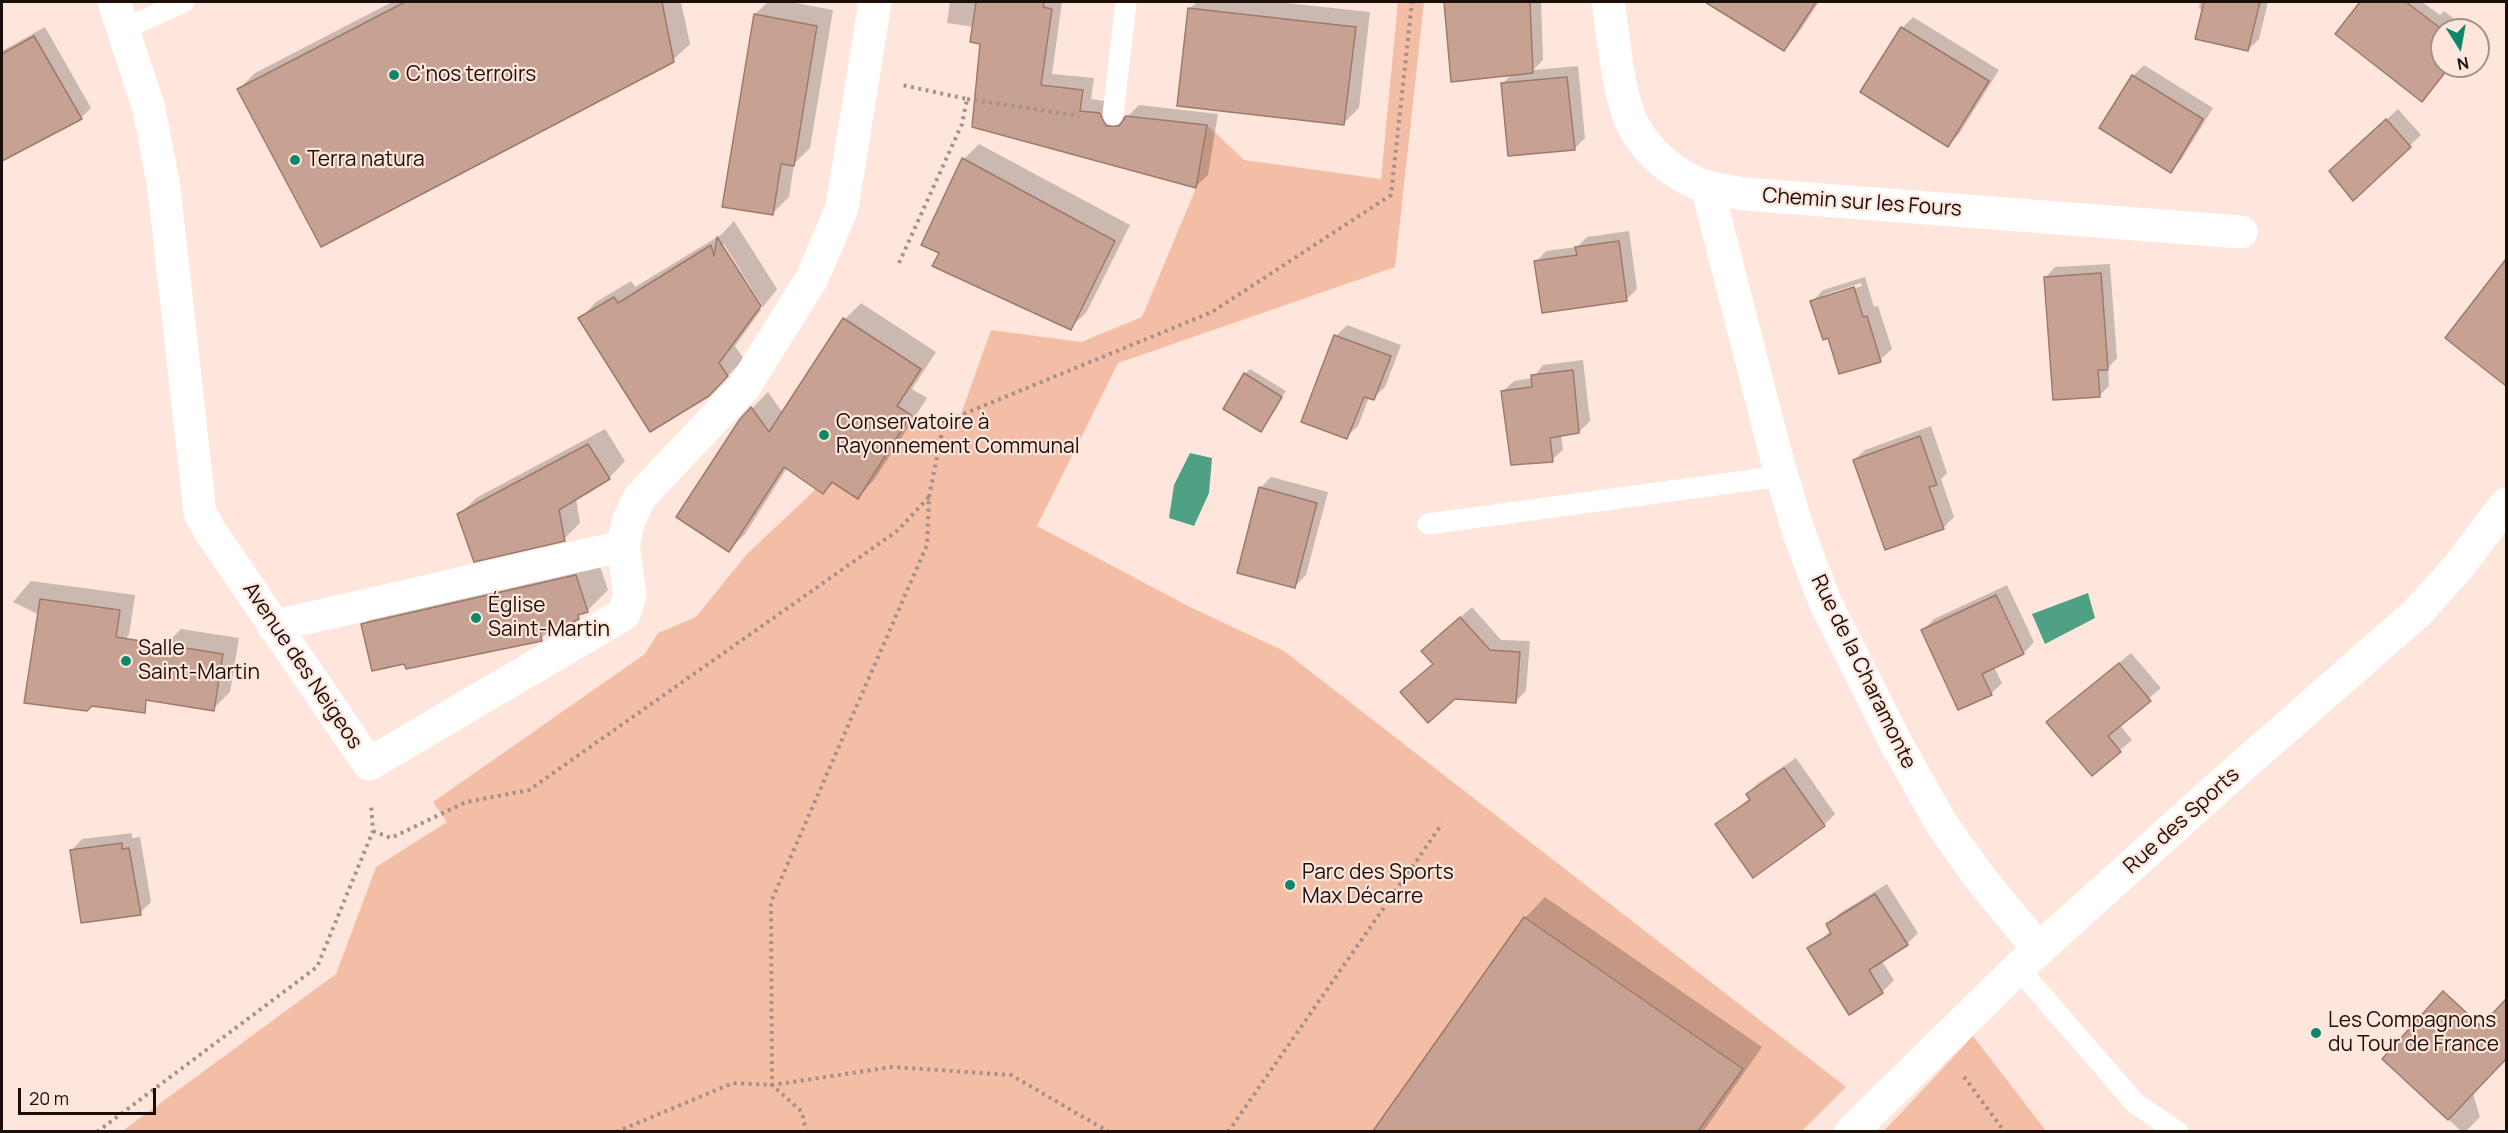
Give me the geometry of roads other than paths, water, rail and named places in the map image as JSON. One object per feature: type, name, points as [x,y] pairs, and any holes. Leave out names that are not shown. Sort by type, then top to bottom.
[{"type":"street","name":"Avenue des Neigeos","points":[[119,15],[149,109],[164,188],[200,513],[273,626],[369,764],[624,615],[630,595],[623,546],[628,522],[640,497],[744,387],[812,278],[842,208],[875,2]]},
{"type":"street","name":"Chemin sur les Fours","points":[[1608,2],[1624,98],[1633,124],[1650,148],[1675,173],[1707,187],[1744,194],[2241,232]]},
{"type":"street","name":"Rue de la Charamonte","points":[[1707,187],[1782,476],[1825,602],[1896,743],[1941,823],[1977,874],[2029,959]]},
{"type":"street","name":"Rue des Sports","points":[[1851,1131],[2029,959],[2418,612],[2459,566],[2506,504]]},
{"type":"street","points":[[273,626],[623,546]]},
{"type":"lane","points":[[119,15],[184,2]]},
{"type":"lane","points":[[1113,115],[1126,2]]},
{"type":"lane","points":[[1428,524],[1782,476]]},
{"type":"lane","points":[[2029,959],[2135,1103],[2178,1131]]},
{"type":"place","name":"C'nos terroirs","points":[[394,75]]},
{"type":"place","name":"Terra natura","points":[[295,160]]},
{"type":"place","name":"Conservatoire à Rayonnement Communal","points":[[824,435]]},
{"type":"place","name":"Église Saint-Martin","points":[[476,618]]},
{"type":"place","name":"Salle Saint-Martin","points":[[126,661]]},
{"type":"place","name":"Parc des Sports Max Décarre","points":[[1290,885]]},
{"type":"place","name":"Les Compagnons du Tour de France","points":[[2316,1033]]}]
